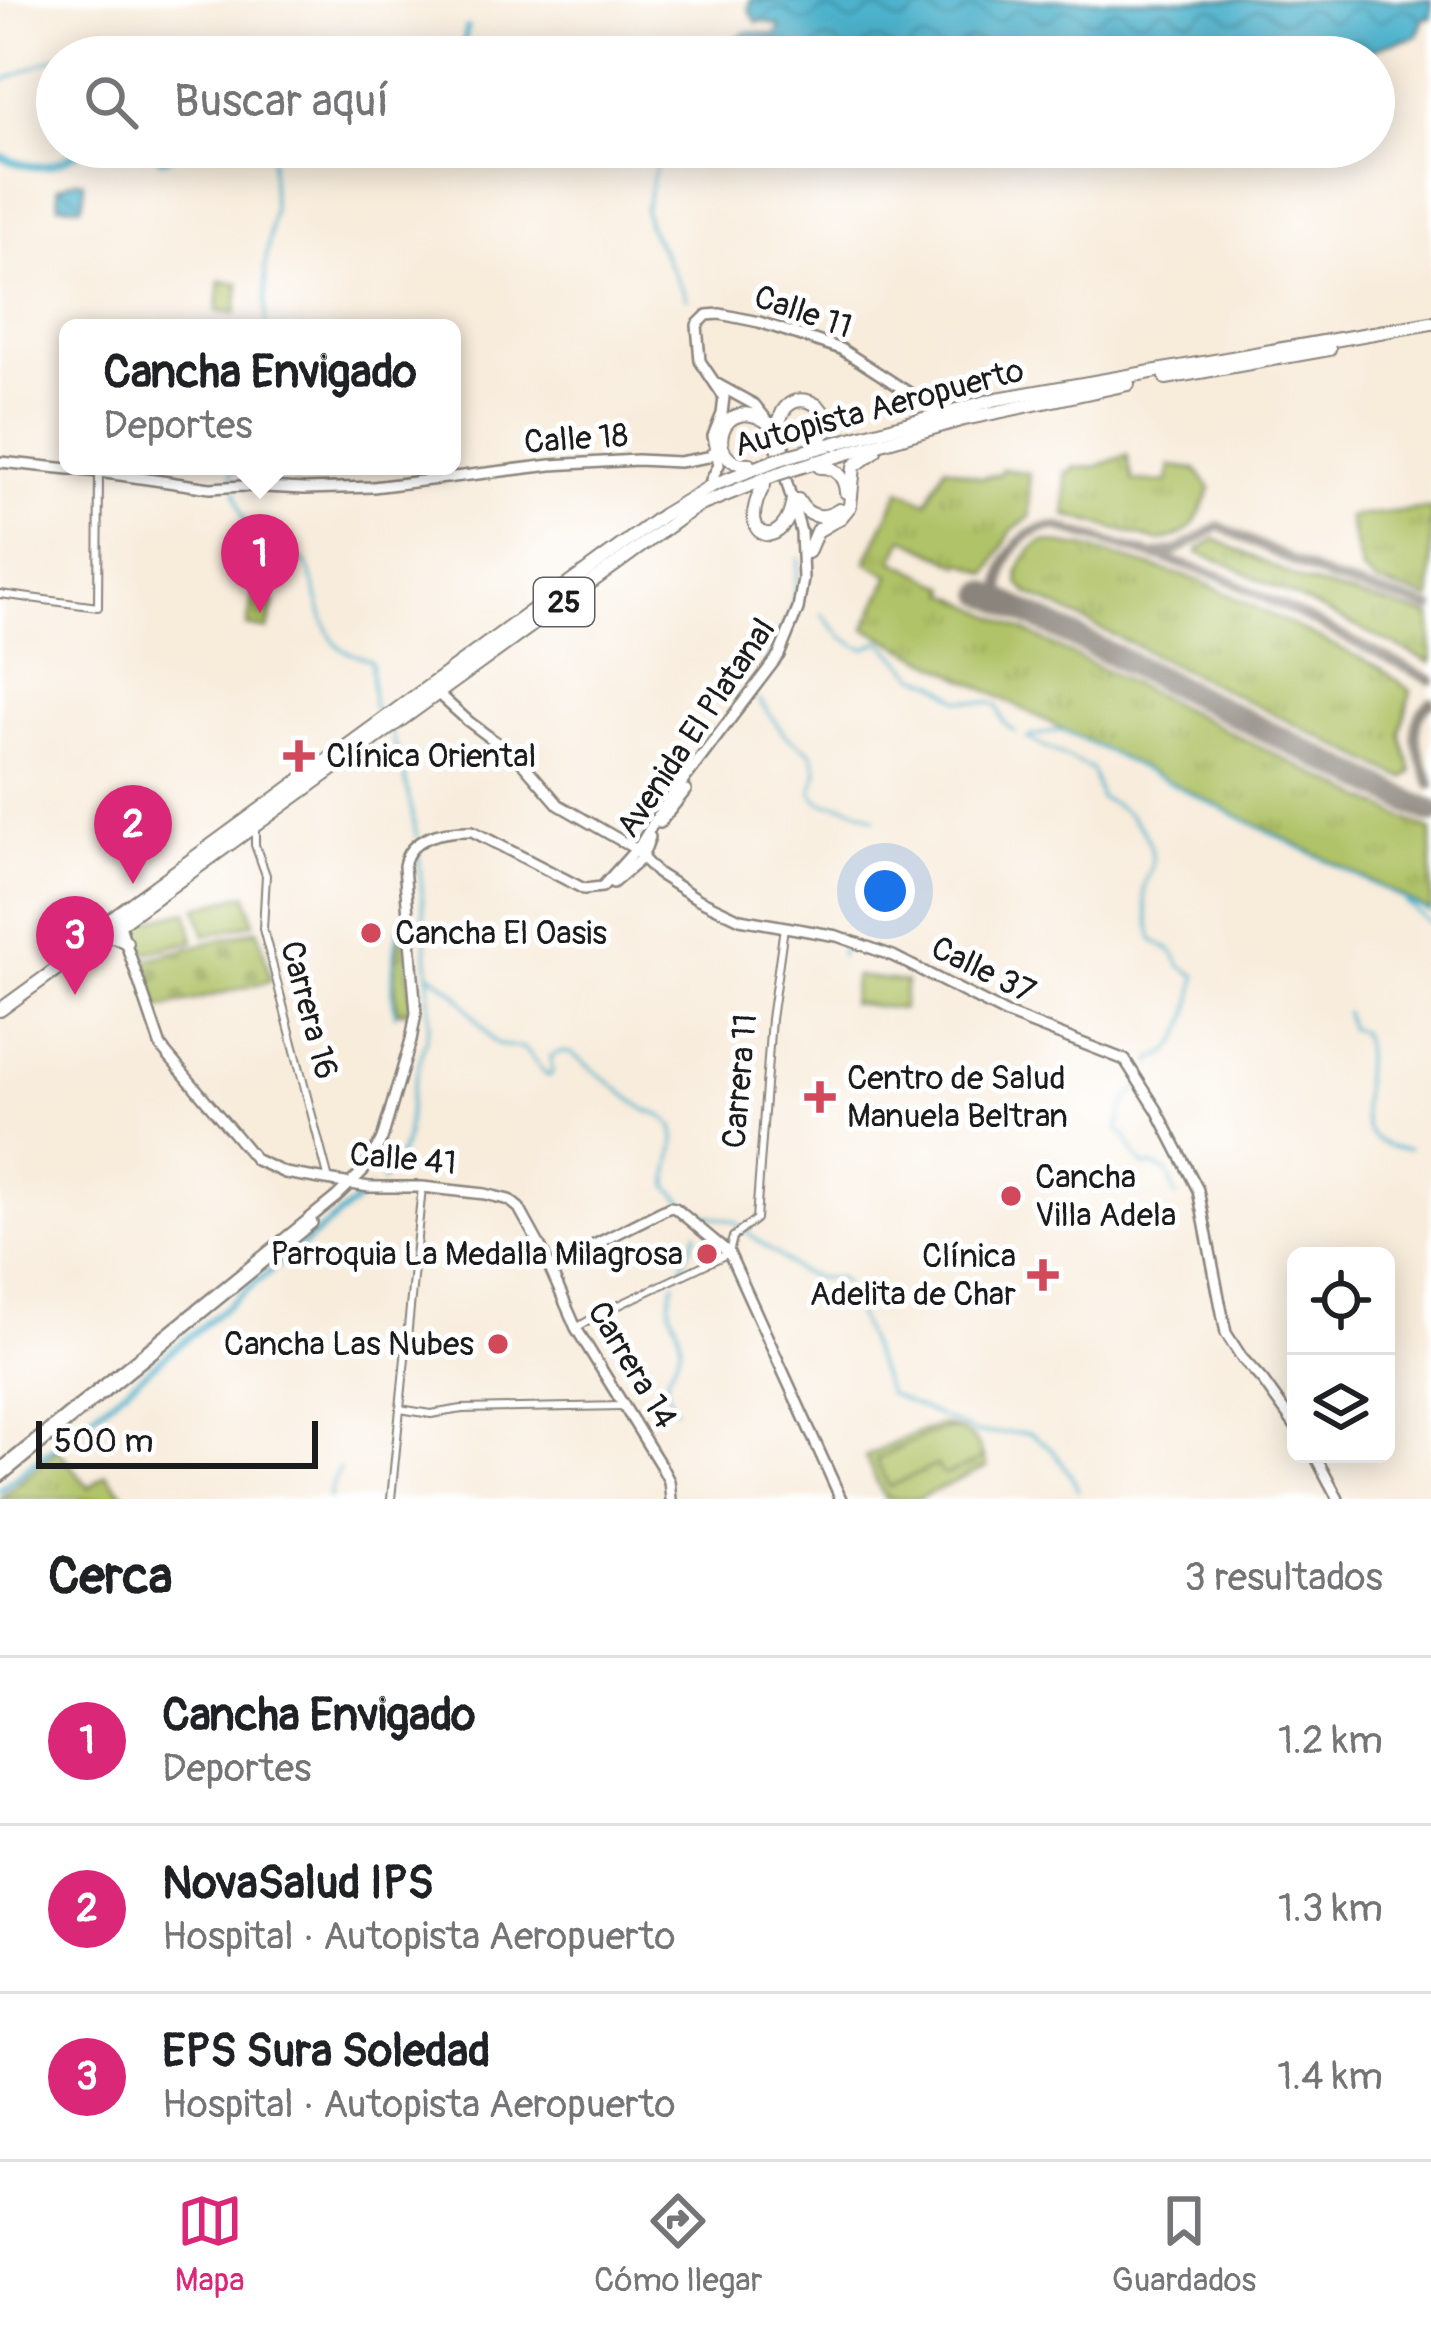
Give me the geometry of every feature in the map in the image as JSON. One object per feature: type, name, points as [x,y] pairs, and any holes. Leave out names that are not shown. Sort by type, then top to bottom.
[{"type":"highway","name":"Autopista Aeropuerto","points":[[0,1000],[257,825],[441,676],[713,484],[1000,398],[1431,328]]},
{"type":"highway","name":"Autopista Aeropuerto","points":[[794,462],[1120,386],[1431,328]]},
{"type":"highway","points":[[809,401],[825,417],[824,434],[794,462],[831,468],[842,478],[846,493],[842,507],[818,516],[795,500],[782,529],[761,532],[752,515],[776,468],[735,462],[724,451],[725,425],[747,413],[774,426],[786,406],[809,401]]},
{"type":"highway","points":[[820,467],[918,432]]},
{"type":"highway","points":[[818,442],[864,435]]},
{"type":"highway","points":[[808,552],[817,531],[847,512],[854,466],[875,451]]},
{"type":"highway","points":[[663,515],[671,504],[714,476],[749,464]]},
{"type":"highway","name":"Autopista Aeropuerto","points":[[393,718],[436,694],[684,515],[776,468]]},
{"type":"highway","points":[[684,515],[764,485]]},
{"type":"highway","name":"Autopista Aeropuerto","points":[[0,1010],[378,730]]},
{"type":"highway","points":[[101,937],[126,942]]},
{"type":"main road","name":"Calle 11","points":[[715,383],[698,355],[697,325],[711,314],[738,316],[841,349],[942,414]]},
{"type":"main road","name":"Avenida El Platanal","points":[[424,842],[472,836],[591,896],[604,891],[642,858],[662,809],[780,662],[805,602],[808,552],[774,426],[755,405],[715,383]]},
{"type":"main road","points":[[699,459],[724,402],[715,383]]},
{"type":"main road","points":[[718,421],[738,407],[755,405]]},
{"type":"main road","points":[[713,436],[719,460],[714,476]]},
{"type":"main road","points":[[699,459],[717,449]]},
{"type":"main road","points":[[699,459],[714,461],[714,476]]},
{"type":"main road","name":"Calle 18","points":[[124,475],[233,488],[304,489],[373,487],[551,465],[699,459]]},
{"type":"main road","name":"Calle 18","points":[[0,462],[59,468]]},
{"type":"main road","name":"Avenida El Platanal","points":[[424,842],[472,831],[589,890],[602,887],[642,858],[648,841],[782,649],[798,609],[803,579],[804,553],[795,500]]},
{"type":"main road","points":[[441,676],[436,694],[520,760],[559,805],[621,840],[642,858]]},
{"type":"main road","points":[[456,735],[468,721]]},
{"type":"main road","points":[[614,874],[621,840]]},
{"type":"main road","points":[[0,1473],[365,1186],[412,1040],[416,1013],[404,866],[406,856],[424,842]]},
{"type":"main road","name":"Calle 37","points":[[642,858],[672,884],[740,919],[837,936],[893,956],[1007,1014],[1121,1057],[1192,1174],[1207,1226],[1226,1333],[1287,1414]]},
{"type":"main road","points":[[118,919],[126,942]]},
{"type":"main road","name":"Calle 41","points":[[126,942],[161,1046],[256,1160],[285,1173],[332,1181],[485,1194],[514,1203]]},
{"type":"main road","points":[[332,1181],[336,1197]]},
{"type":"main road","points":[[0,1473],[336,1197],[365,1186]]},
{"type":"main road","name":"Carrera 14","points":[[514,1203],[525,1216],[576,1328],[669,1480],[671,1499]]},
{"type":"main road","points":[[550,1270],[673,1206],[729,1253],[842,1499]]},
{"type":"main road","points":[[543,1253],[568,1258]]},
{"type":"main road","points":[[1319,1463],[1338,1499]]},
{"type":"street","points":[[0,594],[98,607],[99,475]]},
{"type":"street","name":"Carrera 16","points":[[257,825],[254,838],[266,875],[263,929],[332,1181]]},
{"type":"street","points":[[229,845],[243,843],[258,851]]},
{"type":"street","name":"Carrera 11","points":[[729,1253],[731,1240],[757,1217],[771,1019],[784,927]]},
{"type":"street","points":[[391,1499],[422,1187]]},
{"type":"street","points":[[576,1328],[729,1253]]},
{"type":"street","points":[[400,1409],[431,1414],[623,1406]]},
{"type":"green space","points":[[220,281],[239,283],[236,313],[217,311]]},
{"type":"green space","points":[[1127,455],[1133,481],[1168,482],[1170,466],[1195,469],[1211,488],[1198,517],[1179,536],[1157,541],[1066,515],[1066,472]]},
{"type":"green space","points":[[945,466],[981,478],[1000,474],[1002,469],[1029,473],[1030,517],[1012,530],[988,574],[904,538],[893,560],[949,588],[947,593],[1431,831],[1431,911],[865,628],[890,576],[866,562],[900,490],[927,502]]},
{"type":"green space","points":[[1431,508],[1431,599],[1377,583],[1362,571],[1348,517]]},
{"type":"green space","points":[[1215,539],[1306,582],[1431,616],[1431,663],[1198,553]]},
{"type":"green space","points":[[1044,541],[1088,548],[1201,581],[1381,668],[1411,691],[1401,733],[1412,772],[1401,777],[1028,593],[1019,584],[1021,565]]},
{"type":"green space","points":[[253,596],[274,601],[268,630],[247,626]]},
{"type":"green space","points":[[247,894],[254,923],[205,936],[197,907]]},
{"type":"green space","points":[[187,911],[194,941],[145,953],[137,924]]},
{"type":"green space","points":[[402,920],[412,1011],[397,1012],[394,976]]},
{"type":"green space","points":[[258,929],[271,981],[159,1009],[146,960]]},
{"type":"green space","points":[[855,976],[906,982],[902,1009],[851,1003]]},
{"type":"green space","points":[[941,1425],[972,1438],[987,1467],[917,1499],[885,1499],[865,1457]]},
{"type":"green space","points":[[946,1429],[971,1436],[982,1459],[946,1475],[937,1465],[889,1487],[876,1460]]},
{"type":"green space","points":[[58,1449],[89,1488],[106,1474],[128,1499],[0,1499]]},
{"type":"water","points":[[750,0],[1431,0],[1431,18],[1424,18],[1417,36],[1395,42],[1395,36],[739,36],[748,32],[774,35],[780,29],[757,23]]},
{"type":"water","points":[[76,180],[84,183],[81,206],[59,205],[58,187]]},
{"type":"waterway","points":[[465,36],[467,28]]},
{"type":"waterway","points":[[0,82],[36,66]]},
{"type":"waterway","points":[[0,156],[36,166]]},
{"type":"waterway","points":[[266,319],[271,168]]},
{"type":"waterway","points":[[656,168],[645,210],[648,225],[687,298]]},
{"type":"waterway","points":[[232,475],[232,482]]},
{"type":"waterway","points":[[235,491],[248,531],[260,549],[277,560],[306,563],[331,637],[341,648],[371,662],[373,706],[379,714]]},
{"type":"waterway","points":[[765,667],[793,607],[799,559]]},
{"type":"waterway","points":[[822,614],[856,645]]},
{"type":"waterway","points":[[859,647],[881,641],[917,676],[959,700],[997,706],[1004,723],[1015,732]]},
{"type":"waterway","points":[[759,700],[785,735],[812,753],[816,797],[875,819]]},
{"type":"waterway","points":[[1030,737],[1065,731],[1431,913]]},
{"type":"waterway","points":[[391,732],[417,838]]},
{"type":"waterway","points":[[1027,738],[1091,769],[1101,799],[1128,815],[1149,842],[1152,863],[1144,891],[1153,940],[1197,976],[1180,1037],[1151,1064]]},
{"type":"waterway","points":[[381,1182],[406,1140],[411,1096],[429,1026],[418,848]]},
{"type":"waterway","points":[[1405,902],[1431,924]]},
{"type":"waterway","points":[[395,1015],[393,966],[401,918]]},
{"type":"waterway","points":[[840,956],[846,941]]},
{"type":"waterway","points":[[429,973],[456,993],[493,1041],[523,1048],[546,1075],[552,1072],[551,1056],[571,1053],[670,1123],[675,1141],[669,1187],[694,1212],[733,1221],[799,1272],[840,1278],[888,1393],[977,1433],[1030,1433],[1051,1448],[1078,1490]]},
{"type":"waterway","points":[[1345,1012],[1349,1028],[1361,1032],[1365,1049],[1365,1122],[1386,1145],[1409,1149]]},
{"type":"waterway","points":[[1139,1087],[1125,1103],[1118,1129],[1144,1166],[1168,1172],[1176,1197]]},
{"type":"waterway","points":[[0,1490],[369,1191]]},
{"type":"waterway","points":[[679,1273],[697,1232]]},
{"type":"waterway","points":[[675,1282],[670,1307],[680,1347],[666,1385],[675,1409]]},
{"type":"waterway","points":[[330,1499],[339,1469]]},
{"type":"taxiway","points":[[1158,554],[1177,551],[1219,526],[1330,579],[1431,608]]},
{"type":"taxiway","points":[[1018,609],[1003,594],[1008,558],[1034,532],[1057,527],[1221,576],[1431,680]]},
{"type":"taxiway","points":[[1431,702],[1422,711],[1416,731],[1431,785]]},
{"type":"runway","points":[[986,593],[1431,812]]},
{"type":"place","name":"Cancha Envigado","points":[[260,613]]},
{"type":"place","name":"Clínica Oriental","points":[[299,756]]},
{"type":"place","name":"NovaSalud IPS","points":[[133,884]]},
{"type":"place","name":"Cancha El Oasis","points":[[371,933]]},
{"type":"place","name":"EPS Sura Soledad","points":[[75,995]]},
{"type":"place","name":"Centro de Salud Manuela Beltran","points":[[820,1097]]},
{"type":"place","name":"Cancha Villa Adela","points":[[1011,1196]]},
{"type":"place","name":"Parroquia La Medalla Milagrosa","points":[[707,1254]]},
{"type":"place","name":"Clínica Adelita de Char","points":[[1043,1275]]},
{"type":"place","name":"Cancha Las Nubes","points":[[498,1344]]}]
